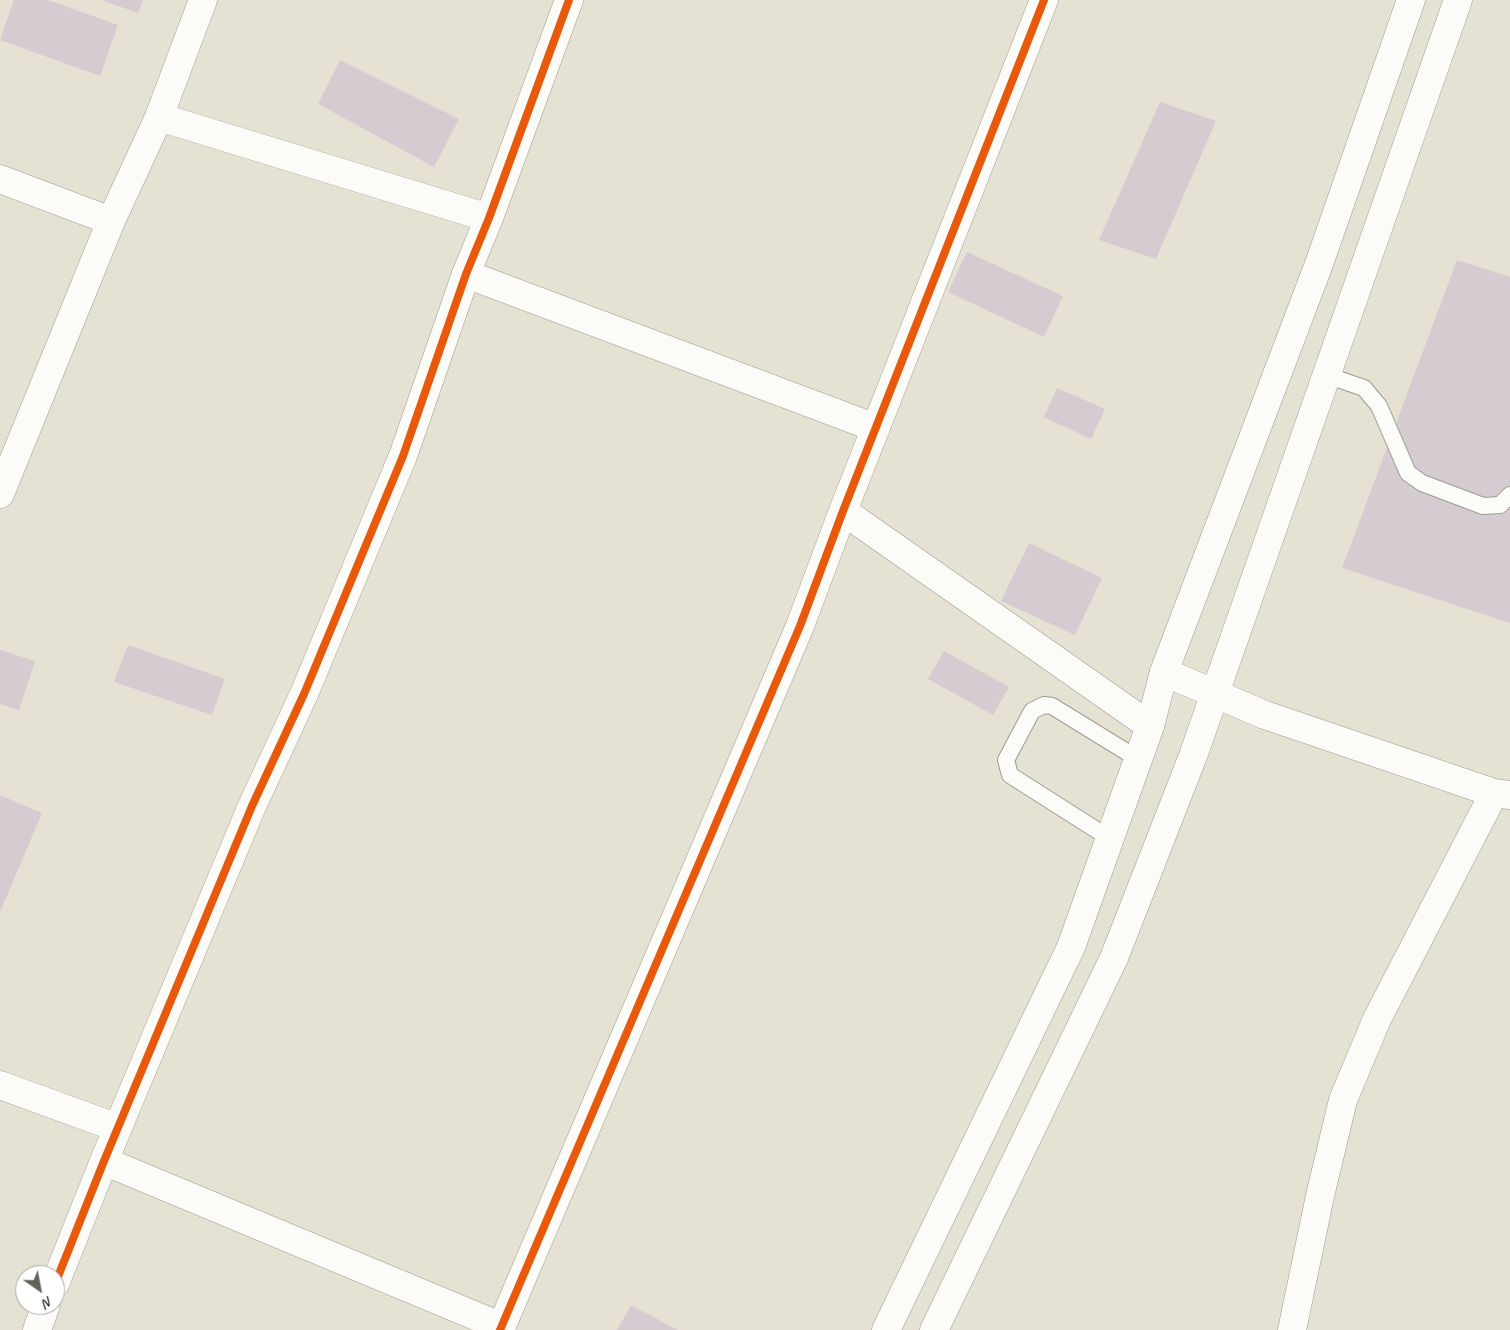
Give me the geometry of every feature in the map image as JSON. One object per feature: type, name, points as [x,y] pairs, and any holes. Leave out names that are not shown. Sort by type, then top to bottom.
[{"type":"main road","points":[[0,494],[110,222],[159,117],[203,0]]},
{"type":"main road","points":[[63,1265],[252,806],[304,694],[403,456],[466,274],[490,218],[569,0]]},
{"type":"main road","points":[[104,1161],[501,1329],[800,626],[843,511],[1044,0]]},
{"type":"main road","points":[[886,1330],[1071,947],[1150,726],[1164,672],[1319,264],[1411,0]]},
{"type":"main road","points":[[934,1330],[1114,958],[1193,756],[1458,0]]},
{"type":"main road","points":[[159,117],[490,218]]},
{"type":"main road","points":[[0,179],[110,222]]},
{"type":"main road","points":[[466,274],[876,428]]},
{"type":"main road","points":[[843,511],[1150,726]]},
{"type":"main road","points":[[1164,672],[1265,715],[1502,794],[1376,1019],[1343,1100],[1320,1196],[1292,1330]]},
{"type":"main road","points":[[0,1085],[118,1128]]},
{"type":"main road","points":[[36,1330],[42,1315]]},
{"type":"lane","points":[[1326,375],[1364,388],[1379,406],[1408,473],[1422,483],[1483,506],[1500,505],[1510,495]]},
{"type":"lane","points":[[1109,838],[1010,775],[1006,760],[1032,711],[1044,705],[1052,706],[1138,759]]},
{"type":"building","points":[[14,0],[48,0],[118,25],[100,76],[0,40]]},
{"type":"building","points":[[101,0],[143,0],[138,13]]},
{"type":"building","points":[[340,60],[459,119],[434,167],[318,104]]},
{"type":"building","points":[[1160,102],[1216,121],[1156,259],[1099,240]]},
{"type":"building","points":[[967,252],[1063,296],[1044,337],[948,292]]},
{"type":"building","points":[[1457,260],[1510,277],[1510,623],[1342,568]]},
{"type":"building","points":[[1057,388],[1105,409],[1091,439],[1044,417]]},
{"type":"building","points":[[1029,543],[1102,578],[1075,635],[1001,601]]},
{"type":"building","points":[[128,645],[225,679],[212,715],[114,682]]},
{"type":"building","points":[[0,650],[35,661],[19,710],[0,704]]},
{"type":"building","points":[[944,651],[1009,687],[993,715],[928,679]]},
{"type":"building","points":[[0,795],[42,813],[0,912]]},
{"type":"building","points":[[631,1305],[678,1330],[617,1330]]},
{"type":"cycle path","points":[[63,1265],[252,806],[304,694],[403,456],[466,274],[489,218],[569,0]]},
{"type":"cycle path","points":[[500,1330],[800,626],[843,511],[1044,0]]}]
